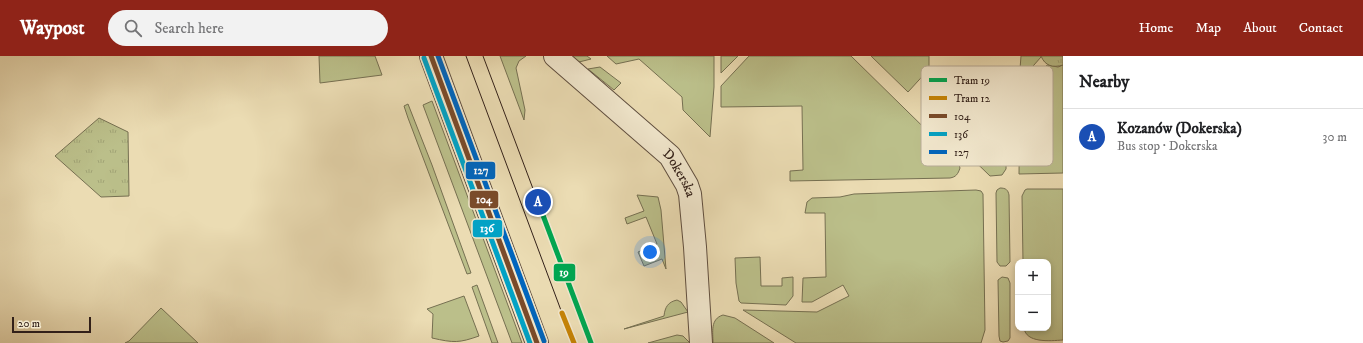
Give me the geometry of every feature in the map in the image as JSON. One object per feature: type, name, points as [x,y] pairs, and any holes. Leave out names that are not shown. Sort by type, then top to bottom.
[{"type":"street","points":[[431,56],[538,343]]},
{"type":"street","name":"Dokerska","points":[[554,56],[670,156],[687,185],[690,194],[696,247],[701,343]]},
{"type":"green space","points":[[319,56],[375,56],[382,75],[320,83]]},
{"type":"green space","points":[[500,56],[526,56],[519,61],[516,68],[525,110],[524,120]]},
{"type":"green space","points":[[571,56],[587,56],[591,59],[579,62]]},
{"type":"green space","points":[[607,56],[714,56],[714,87],[710,137],[683,110],[682,97],[639,59],[616,64]]},
{"type":"green space","points":[[721,56],[738,56],[721,73]]},
{"type":"green space","points":[[749,56],[851,56],[921,125],[921,166],[959,166],[960,168],[952,178],[790,181],[790,171],[803,170],[802,106],[721,107],[721,86]]},
{"type":"green space","points":[[871,56],[929,56],[929,66],[921,66],[921,78],[908,92]]},
{"type":"green space","points":[[1021,56],[1041,56],[1033,66],[1020,66]]},
{"type":"green space","points":[[1041,56],[1063,56],[1063,65],[1053,66],[1047,64]]},
{"type":"green space","points":[[1063,65],[1063,173],[1019,174],[1019,166],[1053,166],[1053,66],[1058,67]]},
{"type":"green space","points":[[600,67],[621,83],[614,90],[588,69]]},
{"type":"green space","points":[[432,101],[522,343],[512,343],[423,105]]},
{"type":"green space","points":[[408,104],[471,273],[467,274],[408,118],[404,106]]},
{"type":"green space","points":[[99,118],[128,132],[129,196],[101,197],[55,156]]},
{"type":"green space","points":[[980,166],[1006,166],[1002,175],[990,176]]},
{"type":"green space","points":[[1000,188],[1004,188],[1009,195],[1010,262],[1006,266],[1000,266],[997,262],[996,193]]},
{"type":"green space","points":[[1063,189],[1063,340],[1045,341],[1034,339],[1025,331],[1051,331],[1051,259],[1023,259],[1022,196],[1025,190]]},
{"type":"green space","points":[[981,191],[983,194],[985,330],[981,343],[796,343],[743,310],[817,312],[849,296],[843,285],[812,302],[802,302],[803,278],[826,277],[825,213],[805,213],[807,202],[812,198],[840,197],[854,194]]},
{"type":"green space","points":[[637,195],[658,197],[661,210],[666,269],[662,259],[644,266],[638,252],[657,244],[646,217],[627,224],[625,218],[644,211]]},
{"type":"green space","points":[[760,257],[761,286],[782,286],[782,278],[793,277],[793,296],[786,305],[741,303],[739,301],[736,283],[735,258]]},
{"type":"green space","points":[[1002,277],[1008,278],[1010,283],[1010,338],[1008,341],[1003,342],[1000,341],[999,336],[998,280]]},
{"type":"green space","points":[[477,285],[498,343],[492,343],[472,287]]},
{"type":"green space","points":[[464,296],[479,336],[456,342],[432,338],[433,314],[427,309]]},
{"type":"green space","points":[[677,300],[681,302],[688,312],[624,329],[664,316],[668,305]]},
{"type":"green space","points":[[161,308],[198,343],[125,343],[129,341]]},
{"type":"green space","points":[[723,315],[735,318],[774,343],[713,343],[714,323]]},
{"type":"green space","points":[[677,335],[683,336],[690,343],[648,343]]},
{"type":"tram line","points":[[466,56],[562,313]]},
{"type":"tram line","points":[[483,56],[538,202]]},
{"type":"tram line","name":"19","points":[[538,202],[591,343]]},
{"type":"tram line","name":"12","points":[[562,313],[574,343]]},
{"type":"transit line","name":"104","points":[[431,56],[537,343]]},
{"type":"transit line","name":"127","points":[[438,56],[544,341]]},
{"type":"transit line","name":"136","points":[[424,58],[530,343]]},
{"type":"place","name":"Kozanów (Dokerska)","points":[[538,202]]}]
